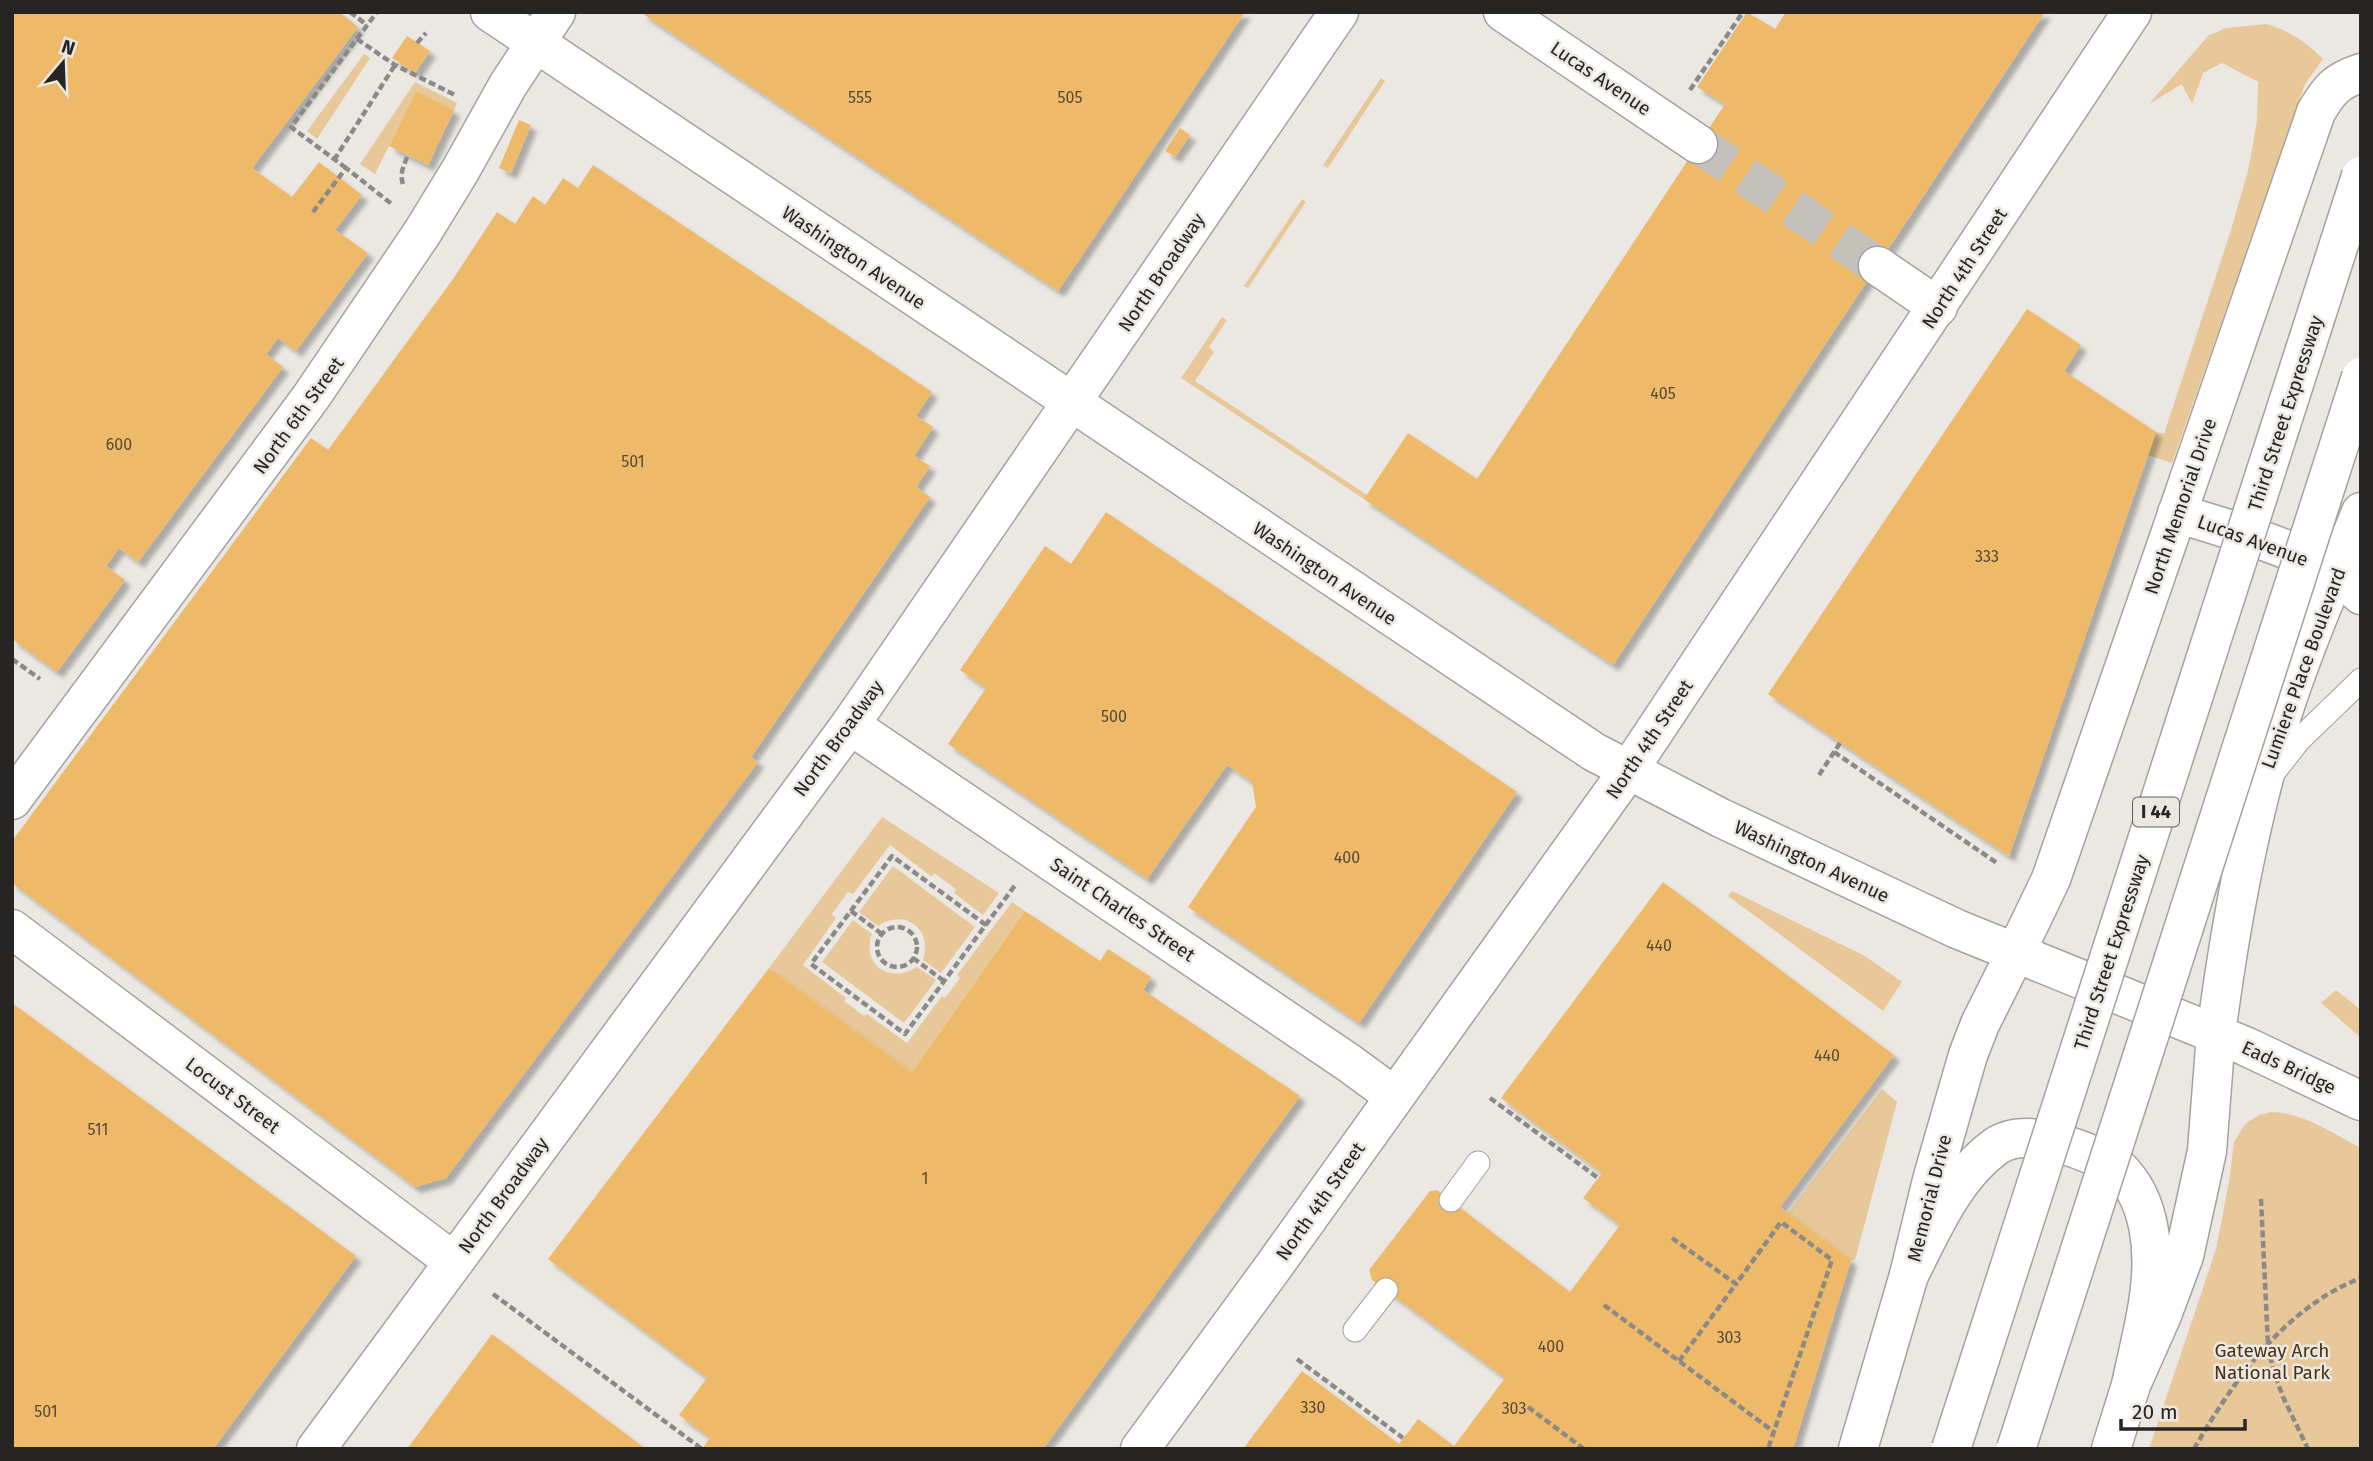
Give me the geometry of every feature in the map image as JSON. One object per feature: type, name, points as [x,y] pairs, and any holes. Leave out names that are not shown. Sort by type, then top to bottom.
[{"type":"main road","name":"Washington Avenue","points":[[490,12],[546,28],[1072,402],[1548,723],[1628,771],[1825,868],[2015,954],[2216,1034]]},
{"type":"main road","name":"North Broadway","points":[[316,1449],[850,724],[1339,12]]},
{"type":"main road","name":"Lucas Avenue","points":[[1503,12],[1698,145]]},
{"type":"main road","name":"North 4th Street","points":[[1140,1449],[1628,771],[2132,12]]},
{"type":"main road","name":"North 6th Street","points":[[12,800],[326,376],[422,233],[508,85],[546,28]]},
{"type":"main road","name":"North Memorial Drive","points":[[2015,954],[2051,879],[2316,112],[2325,96],[2342,79],[2361,72]]},
{"type":"main road","name":"Third Street Expressway","points":[[1951,1449],[2361,176]]},
{"type":"main road","points":[[1878,266],[1938,307]]},
{"type":"main road","points":[[2016,1449],[2361,377]]},
{"type":"main road","name":"Lumiere Place Boulevard","points":[[2132,1385],[2184,1256],[2202,1185],[2214,1086],[2216,1034],[2237,891],[2260,793],[2282,715],[2348,585],[2361,512]]},
{"type":"main road","name":"Lucas Avenue","points":[[2177,513],[2291,552],[2348,585]]},
{"type":"main road","name":"Saint Charles Street","points":[[850,724],[1394,1096]]},
{"type":"main road","name":"Locust Street","points":[[12,929],[454,1262]]},
{"type":"main road","name":"Memorial Drive","points":[[1858,1449],[1909,1275],[1932,1180],[1968,1055],[1980,1024],[2015,954]]},
{"type":"main road","name":"Eads Bridge","points":[[2216,1034],[2277,1059],[2361,1101]]},
{"type":"main road","points":[[1909,1275],[1943,1209],[1961,1181],[1979,1159],[1998,1145],[2019,1139],[2043,1140],[2080,1150],[2115,1164],[2138,1191],[2149,1231],[2151,1262],[2147,1302],[2132,1385],[2111,1449]]},
{"type":"lane","points":[[2260,793],[2299,740],[2361,680]]},
{"type":"lane","points":[[1451,1200],[1478,1163]]},
{"type":"lane","points":[[1355,1330],[1386,1290]]},
{"type":"path","points":[[350,12],[367,25]]},
{"type":"path","points":[[377,12],[291,127],[399,209]]},
{"type":"path","points":[[1690,91],[1743,12]]},
{"type":"path","points":[[417,43],[426,33]]},
{"type":"path","points":[[357,38],[395,65],[466,100]]},
{"type":"path","points":[[334,160],[395,65]]},
{"type":"path","points":[[405,190],[401,179],[408,155]]},
{"type":"path","points":[[313,212],[346,168]]},
{"type":"path","points":[[12,659],[40,679]]},
{"type":"path","points":[[12,670],[18,663]]},
{"type":"path","points":[[1819,775],[1840,743]]},
{"type":"path","points":[[1834,752],[1997,863]]},
{"type":"path","points":[[986,925],[892,856],[811,964],[905,1034],[986,925],[1004,900]]},
{"type":"path","points":[[851,911],[882,934]]},
{"type":"path","points":[[893,927],[900,927],[912,933],[917,946],[914,958],[903,966],[891,966],[885,962],[878,953],[878,940],[882,934],[893,927]]},
{"type":"path","points":[[914,958],[944,981]]},
{"type":"path","points":[[1490,1098],[1598,1178]]},
{"type":"path","points":[[2261,1199],[2268,1345],[2283,1397],[2308,1449]]},
{"type":"path","points":[[1679,1361],[1781,1222],[1832,1260],[1768,1449]]},
{"type":"path","points":[[1672,1238],[1736,1283]]},
{"type":"path","points":[[2194,1449],[2228,1394],[2280,1331],[2301,1312],[2335,1290],[2361,1279]]},
{"type":"path","points":[[493,1294],[702,1449]]},
{"type":"path","points":[[1604,1306],[1774,1432]]},
{"type":"path","points":[[1297,1359],[1403,1438]]},
{"type":"path","points":[[1528,1407],[1584,1449]]},
{"type":"green space","points":[[2266,24],[2297,37],[2323,59],[2305,84],[2172,463],[2148,455],[2156,432],[2164,434],[2230,233],[2248,171],[2257,121],[2258,82],[2222,63],[2203,73],[2192,104],[2182,84],[2149,104],[2208,36],[2226,28]]},
{"type":"green space","points":[[364,54],[370,58],[317,139],[307,131]]},
{"type":"green space","points":[[1381,78],[1385,81],[1328,168],[1323,165]]},
{"type":"green space","points":[[415,82],[457,103],[454,110],[416,91],[375,174],[360,164]]},
{"type":"green space","points":[[1302,199],[1306,202],[1248,288],[1244,286]]},
{"type":"green space","points":[[1222,317],[1227,320],[1209,347],[1214,352],[1195,381],[1367,495],[1364,499],[1181,378]]},
{"type":"green space","points":[[882,817],[999,893],[983,915],[954,893],[956,889],[934,873],[932,877],[890,845],[853,894],[848,892],[832,914],[836,918],[803,965],[846,998],[844,1001],[864,1016],[867,1014],[907,1043],[942,996],[945,998],[960,978],[957,975],[1012,902],[1025,911],[912,1072],[769,968]]},
{"type":"green space","points":[[893,866],[975,927],[941,973],[923,960],[924,939],[914,925],[898,919],[878,926],[859,912]]},
{"type":"green space","points":[[1732,891],[1865,956],[1902,982],[1883,1011],[1728,896]]},
{"type":"green space","points":[[853,920],[872,934],[871,955],[880,969],[897,974],[917,967],[936,980],[904,1023],[822,962]]},
{"type":"green space","points":[[2336,990],[2361,1010],[2361,1038],[2321,1003]]},
{"type":"green space","points":[[1882,1089],[1897,1102],[1855,1260],[1851,1260],[1788,1213]]},
{"type":"green space","name":"Gateway Arch National Park","points":[[2271,1112],[2306,1120],[2361,1148],[2361,1449],[2149,1449],[2216,1249],[2234,1142],[2245,1124],[2259,1115]]},
{"type":"building","points":[[12,12],[339,12],[358,27],[252,168],[292,197],[319,162],[362,195],[335,230],[368,253],[296,351],[278,338],[266,354],[283,367],[138,562],[119,548],[106,566],[125,580],[57,672],[12,639]]},
{"type":"building","points":[[640,12],[1245,12],[1058,291]]},
{"type":"building","points":[[1747,12],[1775,29],[1786,12],[2045,12],[1613,665],[1364,499],[1408,433],[1477,479],[1725,104],[1697,87]]},
{"type":"building","points":[[407,36],[430,51],[415,73],[392,58]]},
{"type":"building","points":[[416,91],[454,110],[428,165],[389,146]]},
{"type":"building","points":[[519,120],[531,125],[511,173],[499,168]]},
{"type":"building","points":[[1180,128],[1190,135],[1175,157],[1165,151]]},
{"type":"building","points":[[593,165],[932,392],[916,416],[933,427],[914,456],[930,466],[916,487],[930,497],[751,757],[758,762],[446,1178],[415,1187],[12,883],[12,841],[311,438],[328,450],[453,279],[497,212],[515,224],[533,196],[545,205],[563,178],[578,188]]},
{"type":"building","points":[[2027,309],[2081,345],[2064,371],[2156,432],[2009,856],[1768,694]]},
{"type":"building","points":[[1106,512],[1517,792],[1359,1023],[1188,907],[1256,807],[1252,782],[1227,765],[1147,879],[948,744],[986,688],[960,670],[1045,546],[1071,564]]},
{"type":"building","points":[[1663,882],[1894,1055],[1780,1207],[1851,1260],[1793,1449],[1243,1449],[1302,1371],[1399,1444],[1418,1419],[1454,1446],[1505,1378],[1372,1280],[1369,1270],[1430,1191],[1437,1190],[1570,1292],[1620,1225],[1583,1198],[1602,1173],[1501,1098]]},
{"type":"building","points":[[1025,911],[1100,961],[1108,949],[1151,977],[1143,990],[1300,1096],[1043,1449],[702,1449],[710,1438],[679,1415],[707,1378],[548,1259],[769,968],[912,1072]]},
{"type":"building","points":[[12,1003],[356,1256],[213,1449],[12,1449]]},
{"type":"building","points":[[492,1334],[646,1449],[407,1449]]},
{"type":"tunnel","points":[[1698,144],[1878,266]]}]
